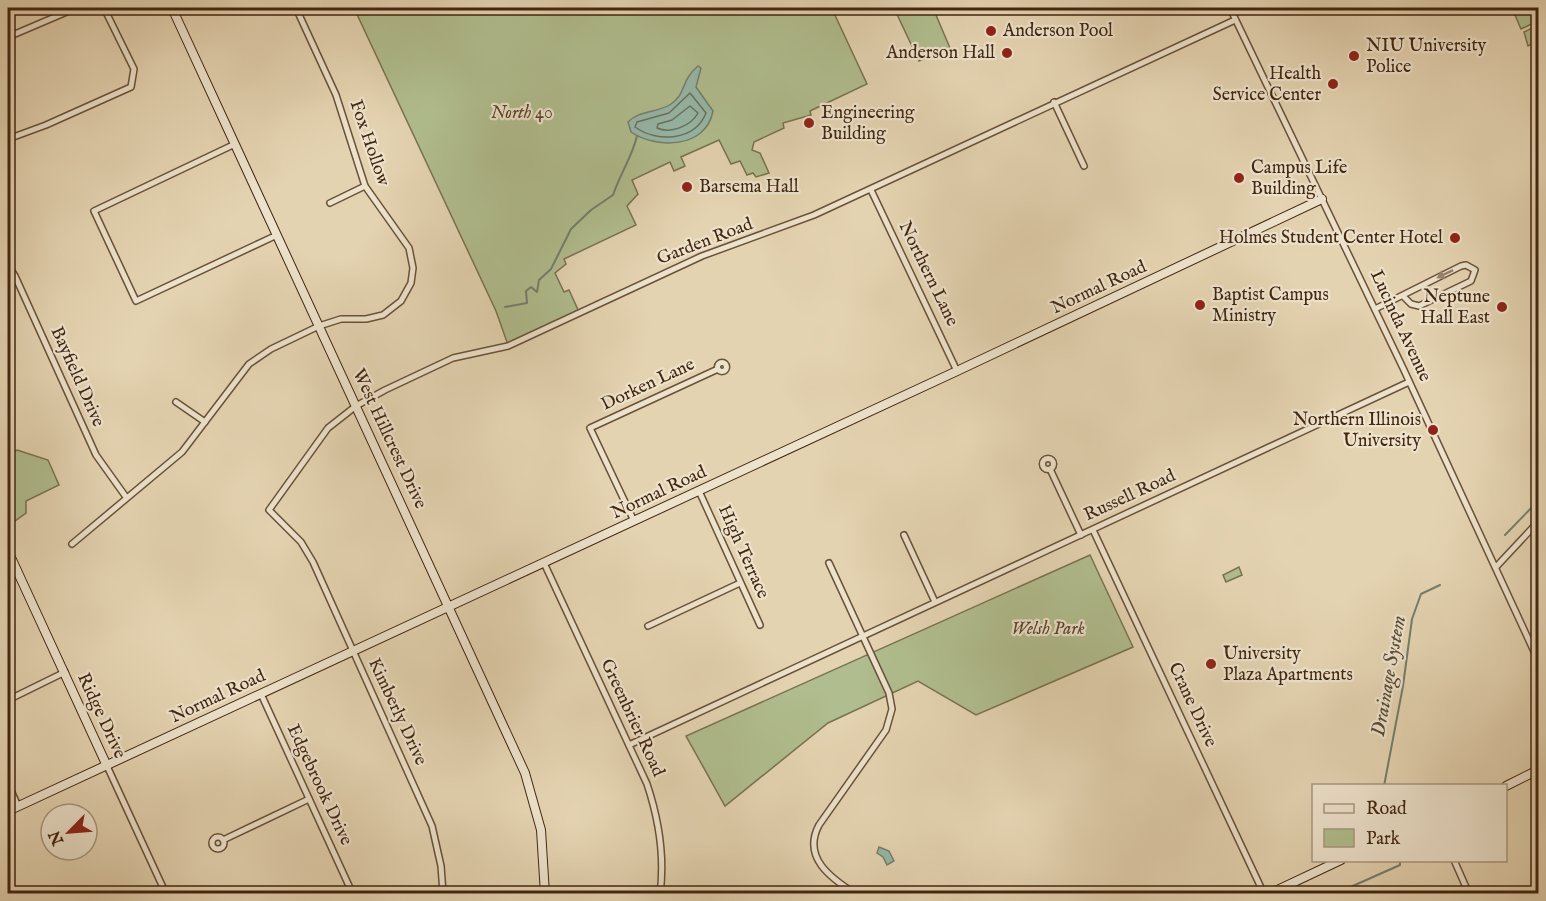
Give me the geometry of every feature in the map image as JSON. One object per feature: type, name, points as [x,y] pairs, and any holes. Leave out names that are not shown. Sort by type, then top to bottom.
[{"type":"street","points":[[8,37],[76,8]]},
{"type":"street","points":[[8,139],[46,125],[131,87],[134,69],[104,8]]},
{"type":"street","name":"West Hillcrest Drive","points":[[172,8],[449,605],[529,783],[541,830],[545,894]]},
{"type":"street","name":"Fox Hollow","points":[[72,544],[182,452],[249,364],[271,350],[319,326],[340,319],[366,319],[383,315],[401,301],[411,283],[413,268],[409,248],[365,186],[343,113],[296,8]]},
{"type":"street","name":"Lucinda Avenue","points":[[1230,8],[1375,309],[1539,660]]},
{"type":"street","name":"Garden Road","points":[[305,548],[269,510],[315,443],[339,417],[356,406],[444,362],[508,346],[702,256],[778,230],[1235,20]]},
{"type":"street","points":[[1054,102],[1084,166]]},
{"type":"street","points":[[235,144],[94,211],[136,301],[277,235]]},
{"type":"street","points":[[330,203],[365,186]]},
{"type":"street","name":"Northern Lane","points":[[871,189],[957,371]]},
{"type":"street","name":"Normal Road","points":[[8,811],[957,371],[1322,199]]},
{"type":"street","points":[[1375,309],[1461,266],[1466,265],[1474,270],[1471,281],[1419,306],[1403,296]]},
{"type":"street","name":"Bayfield Drive","points":[[8,266],[15,276],[96,455],[126,497]]},
{"type":"street","name":"Dorken Lane","points":[[634,521],[590,428],[718,369]]},
{"type":"street","name":"Russell Road","points":[[629,745],[1409,382]]},
{"type":"street","points":[[177,402],[205,422]]},
{"type":"street","points":[[1050,469],[1081,536]]},
{"type":"street","name":"High Terrace","points":[[699,491],[760,626]]},
{"type":"street","points":[[1496,567],[1539,522]]},
{"type":"street","name":"Crane Drive","points":[[1093,530],[1264,894]]},
{"type":"street","points":[[904,535],[935,602]]},
{"type":"street","name":"Kimberly Drive","points":[[305,548],[432,826],[441,866],[443,893]]},
{"type":"street","name":"Ridge Drive","points":[[8,551],[166,894]]},
{"type":"street","name":"Greenbrier Road","points":[[544,563],[647,784],[658,824],[662,864],[660,894]]},
{"type":"street","points":[[829,563],[889,693],[891,718],[886,730],[819,825],[812,846],[814,855],[824,869],[856,894]]},
{"type":"street","points":[[648,626],[740,583]]},
{"type":"street","points":[[8,699],[65,672]]},
{"type":"street","name":"Edgebrook Drive","points":[[261,694],[350,888]]},
{"type":"street","points":[[1507,786],[1539,771]]},
{"type":"street","points":[[8,783],[18,806]]},
{"type":"street","points":[[224,840],[309,799]]},
{"type":"street","points":[[1269,894],[1339,862]]},
{"type":"street","points":[[1454,862],[1469,894]]},
{"type":"green space","name":"North 40","points":[[354,8],[819,8],[834,13],[867,84],[810,111],[811,115],[783,123],[784,128],[754,142],[752,150],[760,153],[769,173],[756,177],[753,173],[747,175],[740,161],[731,164],[719,140],[681,157],[685,166],[674,171],[670,162],[632,180],[638,194],[627,206],[636,225],[564,259],[566,264],[555,273],[564,292],[569,290],[579,312],[508,345],[496,311]]},
{"type":"green space","points":[[894,8],[933,8],[950,48],[919,61]]},
{"type":"green space","points":[[1512,8],[1538,8],[1538,21],[1521,29]]},
{"type":"green space","points":[[1538,25],[1538,41],[1528,46],[1524,32]]},
{"type":"green space","points":[[17,450],[48,460],[59,485],[26,501],[26,513],[8,526],[8,457]]},
{"type":"green space","name":"Welsh Park","points":[[1090,555],[1133,647],[976,715],[918,681],[828,723],[725,806],[686,736]]},
{"type":"green space","points":[[1239,567],[1242,575],[1226,582],[1223,575]]},
{"type":"water","points":[[698,66],[701,68],[696,87],[713,111],[708,124],[701,133],[691,139],[666,143],[641,138],[631,132],[628,122],[632,118],[671,104],[679,96],[692,71]]},
{"type":"water","points":[[879,847],[889,851],[894,861],[887,865],[883,857],[877,853]]},
{"type":"waterway","points":[[505,307],[527,303],[526,291],[531,287],[537,292],[539,280],[551,269],[571,229],[591,210],[613,195],[637,136]]},
{"type":"waterway","points":[[1505,535],[1538,501]]},
{"type":"waterway","name":"Drainage System","points":[[1384,784],[1403,686],[1412,619],[1421,594],[1440,585]]},
{"type":"waterway","name":"Drainage System","points":[[1346,889],[1400,865],[1400,862]]},
{"type":"place","name":"Anderson Pool","points":[[991,31]]},
{"type":"place","name":"Anderson Hall","points":[[1007,53]]},
{"type":"place","name":"NIU University Police","points":[[1354,56]]},
{"type":"place","name":"Health Service Center","points":[[1333,84]]},
{"type":"place","name":"Engineering Building","points":[[809,123]]},
{"type":"place","name":"Campus Life Building","points":[[1239,178]]},
{"type":"place","name":"Barsema Hall","points":[[687,187]]},
{"type":"place","name":"Holmes Student Center Hotel","points":[[1455,238]]},
{"type":"place","name":"Baptist Campus Ministry","points":[[1200,305]]},
{"type":"place","name":"Neptune Hall East","points":[[1502,307]]},
{"type":"place","name":"Northern Illinois University","points":[[1433,430]]},
{"type":"place","name":"University Plaza Apartments","points":[[1211,664]]}]
